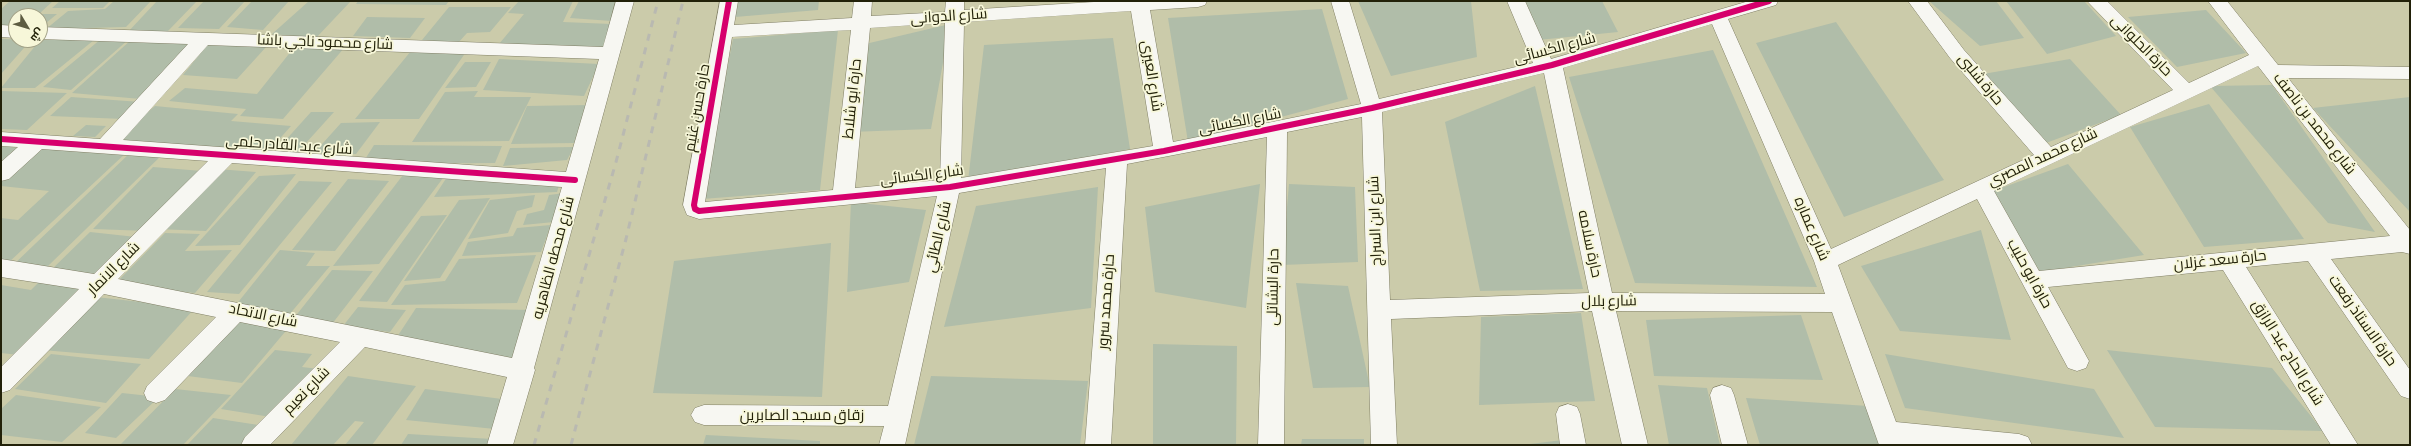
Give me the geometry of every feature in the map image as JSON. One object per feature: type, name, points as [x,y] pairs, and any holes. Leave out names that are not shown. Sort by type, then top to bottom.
[{"type":"street","name":"شارع محطه الظاهريه","points":[[500,445],[523,370],[625,1]]},
{"type":"street","name":"حارة حسن غنيم","points":[[705,211],[696,210],[694,204],[729,1]]},
{"type":"street","name":"حارة ابو شلاط","points":[[843,198],[863,1]]},
{"type":"street","name":"شارع الدوانى","points":[[724,32],[861,22],[955,9],[1198,1]]},
{"type":"street","name":"شارع ابن السراج","points":[[1340,1],[1372,108],[1384,445]]},
{"type":"street","name":"حارة سلامه","points":[[1516,1],[1548,66],[1635,445]]},
{"type":"street","name":"حارة شلبى","points":[[1917,1],[1957,54],[2047,156]]},
{"type":"street","name":"حارة الحلوانى","points":[[2096,1],[2186,91]]},
{"type":"street","name":"شارع محمد بن ناصف","points":[[2217,1],[2266,64],[2404,233]]},
{"type":"street","name":"شارع العيرى","points":[[1139,3],[1164,151]]},
{"type":"street","name":"شارع الكسائى","points":[[705,211],[950,187],[1164,151],[1372,108],[1548,66],[1718,17],[1756,3]]},
{"type":"street","name":"شارع الطائي","points":[[892,445],[950,187],[955,9]]},
{"type":"street","name":"شارع عماره","points":[[1718,17],[1826,261],[1890,439]]},
{"type":"street","name":"شارع محمود ناجي باشا","points":[[48,33],[610,53]]},
{"type":"street","points":[[106,146],[204,38]]},
{"type":"street","name":"شارع محمد المصري","points":[[1826,261],[2186,91],[2266,64]]},
{"type":"street","points":[[2266,64],[2410,74]]},
{"type":"street","name":"حارة البشاتلى","points":[[1271,445],[1277,128]]},
{"type":"street","name":"شارع عبد القادر حلمى","points":[[1,139],[575,180]]},
{"type":"street","points":[[1,174],[38,141]]},
{"type":"street","name":"شارع الانمار","points":[[4,376],[100,284],[227,155]]},
{"type":"street","name":"حارة محمد سرور","points":[[1098,445],[1116,160]]},
{"type":"street","name":"حارة ابو حليب","points":[[1981,188],[2078,361]]},
{"type":"street","name":"حارة سعد غزلان","points":[[2033,280],[2314,252],[2404,233]]},
{"type":"street","name":"حارة الاستاذ رفعت","points":[[2314,252],[2410,389]]},
{"type":"street","name":"شارع الحاج عبد الرازق","points":[[2229,260],[2344,445]]},
{"type":"street","name":"شارع الاتحاد","points":[[1,268],[100,284],[523,370]]},
{"type":"street","name":"شارع بلال","points":[[1378,310],[1602,302],[1840,303]]},
{"type":"street","points":[[156,393],[236,311]]},
{"type":"street","name":"شارع نعيم","points":[[254,445],[360,336]]},
{"type":"street","points":[[1722,395],[1735,445]]},
{"type":"street","points":[[1568,414],[1573,445]]},
{"type":"street","name":"زقاق مسجد الصابرين","points":[[704,415],[899,416]]},
{"type":"street","points":[[1890,439],[2019,445]]},
{"type":"building","points":[[10,1],[53,1],[45,8],[8,8],[8,28],[1,28],[1,9]]},
{"type":"building","points":[[60,1],[110,1],[103,8],[52,8]]},
{"type":"building","points":[[114,1],[151,1],[126,27],[48,29],[68,11],[105,9]]},
{"type":"building","points":[[157,1],[197,1],[168,31],[127,33]]},
{"type":"building","points":[[204,1],[245,1],[219,29],[178,28]]},
{"type":"building","points":[[252,1],[289,1],[263,30],[227,27]]},
{"type":"building","points":[[309,1],[351,1],[316,38],[272,34]]},
{"type":"building","points":[[358,1],[449,1],[446,5],[356,4]]},
{"type":"building","points":[[519,1],[573,1],[563,22],[611,24],[602,49],[499,44],[524,14],[508,13]]},
{"type":"building","points":[[579,1],[619,1],[612,21],[570,18]]},
{"type":"building","points":[[737,1],[819,1],[818,10],[735,17]]},
{"type":"building","points":[[1358,1],[1471,1],[1477,57],[1391,76]]},
{"type":"building","points":[[1525,1],[1602,1],[1618,32],[1538,40]]},
{"type":"building","points":[[1929,1],[1996,1],[2024,38],[1980,46]]},
{"type":"building","points":[[2006,1],[2084,1],[2116,36],[2047,54]]},
{"type":"building","points":[[449,7],[511,7],[490,32],[467,33],[458,43],[422,40]]},
{"type":"building","points":[[1322,9],[1348,99],[1188,142],[1168,18]]},
{"type":"building","points":[[2206,10],[2246,53],[2177,67],[2128,17]]},
{"type":"building","points":[[48,14],[57,14],[48,21]]},
{"type":"building","points":[[367,17],[425,18],[410,38],[353,36]]},
{"type":"building","points":[[1836,22],[1944,180],[1844,217],[1756,43]]},
{"type":"building","points":[[950,24],[931,129],[850,132],[861,45]]},
{"type":"building","points":[[838,30],[820,190],[702,199],[733,39]]},
{"type":"building","points":[[1113,38],[1130,149],[968,181],[984,45]]},
{"type":"building","points":[[1,39],[8,39],[8,48],[24,48],[1,74]]},
{"type":"building","points":[[101,39],[128,40],[71,90],[43,87]]},
{"type":"building","points":[[48,40],[94,40],[35,88],[1,88],[34,48],[48,48]]},
{"type":"building","points":[[131,40],[194,42],[141,99],[72,93]]},
{"type":"building","points":[[208,44],[267,46],[237,79],[183,75]]},
{"type":"building","points":[[296,45],[345,47],[283,119],[240,116],[246,109],[169,101],[185,88],[257,94]]},
{"type":"building","points":[[1713,50],[1817,287],[1635,283],[1569,77]]},
{"type":"building","points":[[411,51],[466,52],[419,119],[355,119]]},
{"type":"building","points":[[499,59],[599,64],[584,96],[483,90]]},
{"type":"building","points":[[2070,59],[2121,115],[2046,143],[1983,74]]},
{"type":"building","points":[[465,62],[491,62],[476,87],[445,88]]},
{"type":"building","points":[[2272,85],[2375,232],[2328,223],[2210,86]]},
{"type":"building","points":[[1535,86],[1583,289],[1480,291],[1445,122]]},
{"type":"building","points":[[1,91],[67,93],[27,130],[1,129]]},
{"type":"building","points":[[478,91],[474,97],[531,97],[509,141],[412,142],[445,92]]},
{"type":"building","points":[[71,97],[141,102],[124,119],[50,116]]},
{"type":"building","points":[[2410,97],[2410,212],[2313,108]]},
{"type":"building","points":[[2209,104],[2304,239],[2204,247],[2130,127]]},
{"type":"building","points":[[588,105],[574,143],[511,144],[527,106]]},
{"type":"building","points":[[155,106],[238,114],[231,121],[291,126],[267,153],[113,142]]},
{"type":"building","points":[[311,112],[334,112],[296,154],[274,153]]},
{"type":"building","points":[[380,122],[356,154],[314,153],[341,123]]},
{"type":"building","points":[[86,125],[106,126],[95,137],[73,136]]},
{"type":"building","points":[[374,145],[502,146],[495,163],[362,164]]},
{"type":"building","points":[[1,146],[19,148],[1,164]]},
{"type":"building","points":[[33,147],[127,152],[7,264],[1,264],[1,218],[18,220],[49,191],[1,186],[1,177]]},
{"type":"building","points":[[574,147],[567,160],[503,166],[510,148]]},
{"type":"building","points":[[132,151],[164,153],[47,267],[11,267]]},
{"type":"building","points":[[2068,164],[2144,255],[2040,272],[1990,192]]},
{"type":"building","points":[[153,167],[202,171],[148,231],[93,229]]},
{"type":"building","points":[[217,169],[256,172],[206,231],[157,229]]},
{"type":"building","points":[[296,174],[240,245],[195,246],[259,176]]},
{"type":"building","points":[[446,174],[379,264],[333,266],[403,175]]},
{"type":"building","points":[[447,177],[560,182],[557,192],[434,197]]},
{"type":"building","points":[[348,179],[389,181],[335,251],[292,250]]},
{"type":"building","points":[[299,181],[332,182],[239,294],[207,292]]},
{"type":"building","points":[[1260,184],[1246,308],[1155,292],[1145,207]]},
{"type":"building","points":[[1289,184],[1355,187],[1358,262],[1282,265]]},
{"type":"building","points":[[1098,187],[1091,308],[944,327],[976,206]]},
{"type":"building","points":[[565,193],[554,222],[523,225],[527,214],[544,210],[549,195]]},
{"type":"building","points":[[535,195],[532,207],[517,211],[508,233],[468,239],[490,200]]},
{"type":"building","points":[[490,198],[440,278],[404,281],[459,200]]},
{"type":"building","points":[[851,202],[926,210],[909,282],[847,292]]},
{"type":"building","points":[[447,215],[387,302],[359,301],[421,216]]},
{"type":"building","points":[[551,225],[541,252],[462,256],[468,242],[513,236],[517,228]]},
{"type":"building","points":[[1981,230],[2011,340],[1900,331],[1861,266]]},
{"type":"building","points":[[90,232],[136,237],[95,279],[49,272]]},
{"type":"building","points":[[165,233],[200,234],[185,251],[232,250],[195,293],[114,285]]},
{"type":"building","points":[[831,243],[822,397],[653,393],[674,261]]},
{"type":"building","points":[[280,250],[315,253],[306,266],[330,266],[289,315],[235,306]]},
{"type":"building","points":[[536,255],[517,303],[391,305],[405,285],[445,281],[459,259]]},
{"type":"building","points":[[332,270],[373,271],[332,324],[294,318]]},
{"type":"building","points":[[42,279],[87,286],[19,355],[1,353],[1,285],[31,290]]},
{"type":"building","points":[[1296,283],[1348,286],[1370,387],[1313,388]]},
{"type":"building","points":[[96,297],[195,308],[149,359],[42,350]]},
{"type":"building","points":[[358,307],[406,310],[390,332],[343,326]]},
{"type":"building","points":[[416,308],[533,310],[518,359],[397,337]]},
{"type":"building","points":[[1581,313],[1595,401],[1479,405],[1481,317]]},
{"type":"building","points":[[1801,315],[1823,380],[1654,376],[1646,320]]},
{"type":"building","points":[[233,319],[290,326],[242,383],[180,375]]},
{"type":"building","points":[[1153,344],[1237,346],[1236,445],[1153,445]]},
{"type":"building","points":[[275,350],[312,354],[302,367],[319,369],[277,418],[221,409]]},
{"type":"building","points":[[2107,350],[2272,368],[2323,431],[2155,427]]},
{"type":"building","points":[[51,354],[141,364],[106,403],[15,389]]},
{"type":"building","points":[[1885,354],[2094,389],[2124,438],[1905,408]]},
{"type":"building","points":[[348,376],[416,386],[372,445],[345,445],[364,422],[355,421],[333,445],[291,445]]},
{"type":"building","points":[[931,376],[1088,381],[1080,445],[914,445]]},
{"type":"building","points":[[1658,385],[1707,388],[1720,445],[1669,445]]},
{"type":"building","points":[[175,389],[231,395],[183,445],[120,445]]},
{"type":"building","points":[[425,389],[502,399],[495,429],[406,420]]},
{"type":"building","points":[[122,393],[159,397],[116,438],[85,433]]},
{"type":"building","points":[[16,395],[101,407],[62,442],[1,435],[1,409]]},
{"type":"building","points":[[1746,398],[1868,406],[1881,445],[1760,445]]},
{"type":"building","points":[[213,418],[265,426],[247,445],[187,445]]},
{"type":"building","points":[[408,434],[492,439],[490,445],[401,445]]},
{"type":"building","points":[[706,435],[820,441],[820,445],[703,445]]},
{"type":"building","points":[[1302,439],[1364,439],[1364,445],[1301,445]]},
{"type":"building","points":[[1563,440],[1564,445],[1530,445],[1530,444]]},
{"type":"railway","points":[[534,445],[616,162],[658,1]]},
{"type":"railway","points":[[571,445],[626,239],[683,1]]},
{"type":"cycle path","points":[[729,1],[694,205],[695,209],[699,211],[950,187],[1164,151],[1372,108],[1552,65],[1769,1]]},
{"type":"cycle path","points":[[1,139],[575,180]]}]
